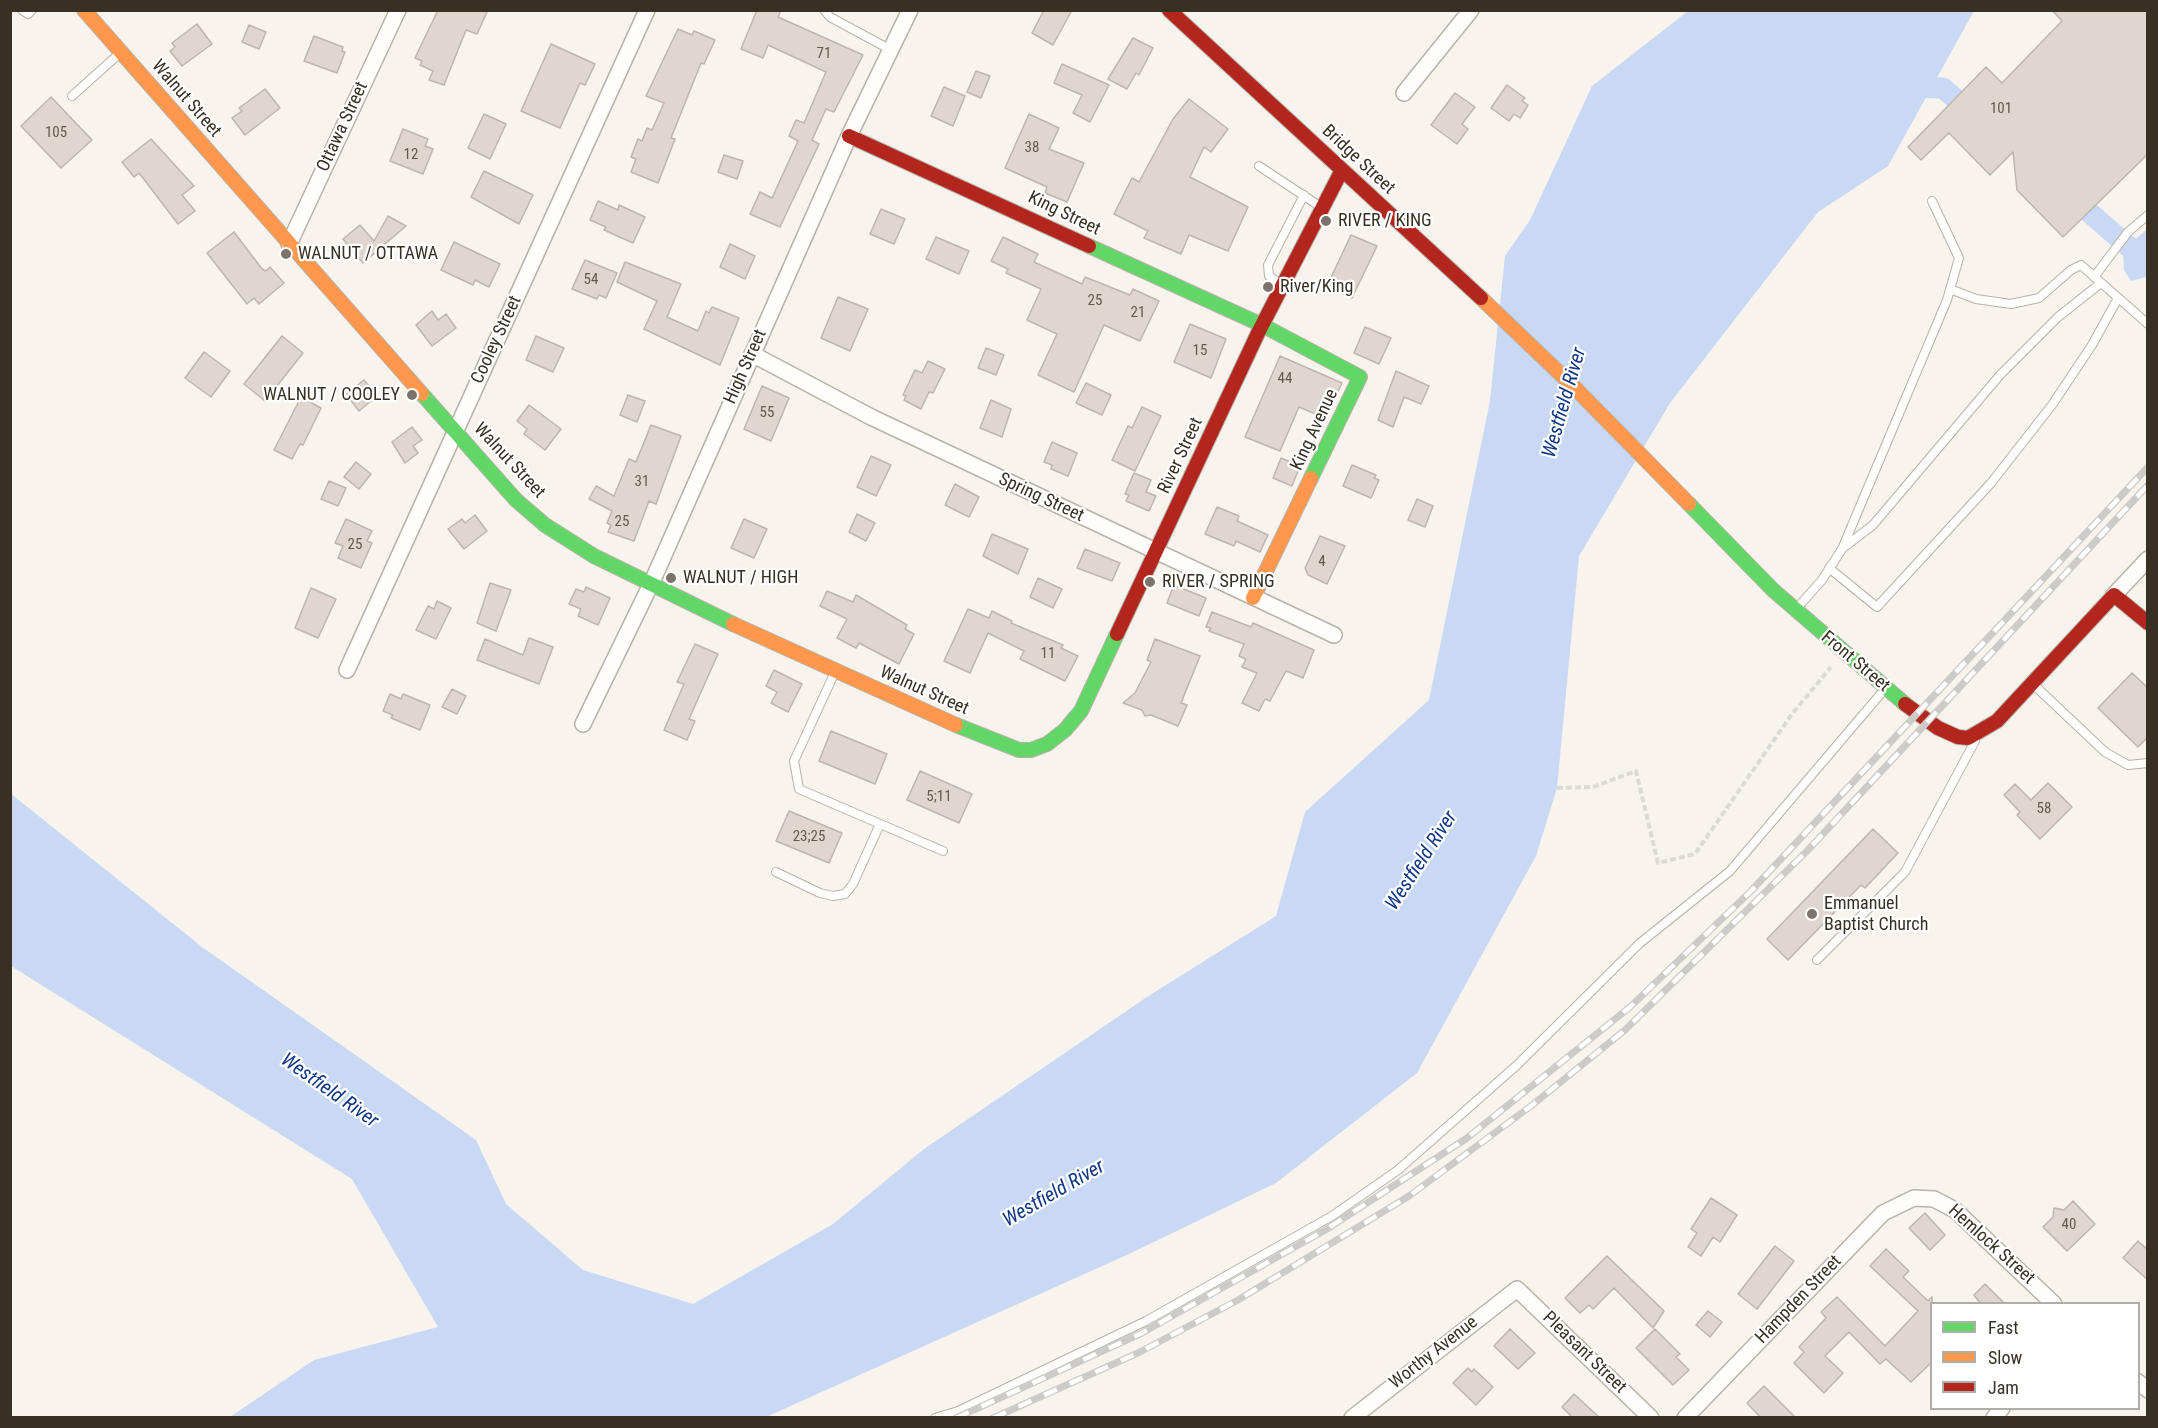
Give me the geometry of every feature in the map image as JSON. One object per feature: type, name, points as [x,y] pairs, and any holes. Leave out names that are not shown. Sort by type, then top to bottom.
[{"type":"street","name":"Walnut Street","points":[[84,10],[516,500],[545,525],[594,556],[652,582],[761,637],[1003,746],[1026,751],[1041,747]]},
{"type":"street","name":"Ottawa Street","points":[[289,244],[398,10]]},
{"type":"street","name":"Cooley Street","points":[[347,670],[647,10]]},
{"type":"street","name":"High Street","points":[[583,724],[652,582],[849,136],[910,10]]},
{"type":"street","name":"Bridge Street","points":[[1168,10],[1433,253],[1574,387]]},
{"type":"street","points":[[1404,93],[1470,10]]},
{"type":"street","name":"King Street","points":[[849,136],[1262,325]]},
{"type":"street","name":"River Street","points":[[1041,747],[1065,730],[1081,711],[1262,325],[1342,170]]},
{"type":"street","name":"King Avenue","points":[[1253,598],[1360,377],[1262,325]]},
{"type":"street","name":"Spring Street","points":[[752,354],[871,417],[1334,635]]},
{"type":"street","name":"Front Street","points":[[1574,387],[1795,610],[1843,652],[1917,713],[1948,734],[1968,738],[1978,734]]},
{"type":"street","points":[[1978,734],[2008,711],[2148,559]]},
{"type":"street","points":[[2114,595],[2148,623]]},
{"type":"street","name":"Hemlock Street","points":[[1922,1197],[1939,1201],[1955,1210],[2052,1302]]},
{"type":"street","name":"Hampden Street","points":[[1685,1418],[1882,1213],[1897,1204],[1922,1197]]},
{"type":"street","name":"Worthy Avenue","points":[[1352,1418],[1517,1289]]},
{"type":"street","name":"Pleasant Street","points":[[1517,1289],[1651,1418]]},
{"type":"lane","points":[[22,10],[28,14],[32,10]]},
{"type":"lane","points":[[824,10],[830,17],[891,50]]},
{"type":"lane","points":[[72,96],[121,52]]},
{"type":"lane","points":[[1259,166],[1322,208]]},
{"type":"lane","points":[[1282,286],[1269,276],[1268,265],[1304,195]]},
{"type":"lane","points":[[1795,610],[1842,549],[1950,290],[1959,258],[1932,201]]},
{"type":"lane","points":[[2094,277],[2128,232],[2148,215]]},
{"type":"lane","points":[[1950,290],[1976,299],[2011,304],[2039,298],[2081,265],[2148,324]]},
{"type":"lane","points":[[1842,549],[1873,525],[2000,375],[2058,317],[2101,283]]},
{"type":"lane","points":[[1829,568],[1876,607],[1991,483],[2052,405],[2092,345],[2118,298]]},
{"type":"lane","points":[[836,671],[794,761],[799,789],[944,851]]},
{"type":"lane","points":[[2033,684],[2105,752],[2128,765],[2148,763]]},
{"type":"lane","points":[[935,1418],[958,1411],[1146,1321],[1332,1216],[1398,1170],[1516,1065],[1640,943],[1730,871],[1886,687]]},
{"type":"lane","points":[[1817,960],[1905,872],[1978,734]]},
{"type":"lane","points":[[776,872],[820,893],[833,896],[845,894],[853,884],[880,824]]},
{"type":"path","points":[[1557,788],[1593,788],[1636,771],[1658,863],[1695,854],[1792,714],[1843,652]]},
{"type":"water","name":"Westfield River","points":[[1688,11],[1974,11],[1888,166],[1818,212],[1670,403],[1579,556],[1557,788],[1536,856],[1417,1073],[1276,1183],[1129,1254],[766,1417],[230,1417],[314,1360],[438,1327],[352,1179],[11,966],[10,793],[202,947],[476,1140],[506,1204],[583,1270],[693,1304],[833,1224],[924,1149],[1147,997],[1276,916],[1305,812],[1429,700],[1490,401],[1505,256],[1530,220],[1592,86]]},
{"type":"water","points":[[2147,229],[2147,277],[2131,281],[2124,270],[2123,250]]},
{"type":"building","points":[[438,10],[488,10],[477,34],[466,30],[444,85],[429,80],[433,71],[420,65],[422,61],[415,58]]},
{"type":"building","points":[[757,10],[781,10],[778,17],[863,55],[834,112],[826,109],[812,140],[819,144],[780,227],[750,214],[760,192],[772,198],[798,141],[789,136],[796,120],[804,123],[826,72],[768,45],[763,58],[741,49]]},
{"type":"building","points":[[1044,10],[1072,10],[1053,45],[1032,33]]},
{"type":"building","points":[[2052,10],[2148,10],[2148,154],[2063,237],[2017,190],[2013,152],[1990,175],[1949,133],[1921,160],[1908,147],[1986,67],[2002,83],[2062,21]]},
{"type":"building","points":[[197,24],[212,44],[182,66],[170,51],[175,47],[172,43]]},
{"type":"building","points":[[249,25],[266,32],[259,49],[242,42]]},
{"type":"building","points":[[678,29],[692,35],[694,31],[715,40],[704,64],[701,63],[671,138],[675,139],[658,183],[631,172],[636,159],[631,157],[638,139],[642,141],[647,128],[652,130],[664,103],[646,96]]},
{"type":"building","points":[[314,36],[343,47],[342,51],[345,52],[337,73],[304,61]]},
{"type":"building","points":[[1133,38],[1153,48],[1139,75],[1136,73],[1127,89],[1108,79]]},
{"type":"building","points":[[551,44],[595,64],[585,85],[580,83],[560,128],[521,111]]},
{"type":"building","points":[[1062,64],[1109,85],[1090,122],[1073,113],[1082,95],[1054,83]]},
{"type":"building","points":[[976,71],[990,76],[981,98],[967,92]]},
{"type":"building","points":[[1507,85],[1525,98],[1522,101],[1528,105],[1520,118],[1514,114],[1509,121],[1491,108]]},
{"type":"building","points":[[944,87],[965,96],[953,126],[931,116]]},
{"type":"building","points":[[265,89],[280,108],[245,135],[232,118],[242,111],[239,108]]},
{"type":"building","points":[[1455,93],[1475,107],[1462,124],[1468,129],[1457,144],[1431,125]]},
{"type":"building","points":[[51,97],[92,140],[61,168],[21,126]]},
{"type":"building","points":[[1189,99],[1228,129],[1211,152],[1204,147],[1190,177],[1248,207],[1228,251],[1189,235],[1181,254],[1144,238],[1148,231],[1114,214],[1132,178],[1139,182],[1173,119]]},
{"type":"building","points":[[484,114],[506,124],[490,159],[468,148]]},
{"type":"building","points":[[1029,114],[1059,128],[1049,149],[1084,163],[1067,202],[1045,193],[1047,187],[1005,168]]},
{"type":"building","points":[[403,129],[428,139],[425,146],[433,149],[423,174],[390,161]]},
{"type":"building","points":[[151,139],[194,186],[182,195],[195,211],[178,224],[139,173],[134,177],[122,162]]},
{"type":"building","points":[[724,155],[743,161],[737,179],[718,172]]},
{"type":"building","points":[[484,171],[533,195],[519,224],[471,197]]},
{"type":"building","points":[[598,201],[618,210],[619,205],[645,217],[633,243],[604,230],[606,227],[590,220]]},
{"type":"building","points":[[881,209],[905,219],[894,244],[870,234]]},
{"type":"building","points":[[388,216],[406,226],[363,263],[343,239],[360,225],[374,241]]},
{"type":"building","points":[[234,232],[262,269],[266,271],[270,267],[284,283],[259,304],[254,298],[247,304],[207,253]]},
{"type":"building","points":[[1351,235],[1377,246],[1352,298],[1327,286]]},
{"type":"building","points":[[936,237],[969,251],[959,274],[926,259]]},
{"type":"building","points":[[1003,237],[1038,254],[1034,262],[1082,284],[1085,277],[1130,295],[1133,289],[1159,301],[1140,341],[1104,325],[1074,392],[1038,375],[1057,334],[1027,320],[1041,289],[1006,273],[1008,269],[991,261]]},
{"type":"building","points":[[454,242],[500,264],[489,287],[475,280],[473,285],[441,270]]},
{"type":"building","points":[[730,244],[755,256],[745,279],[720,267]]},
{"type":"building","points":[[585,260],[617,273],[606,298],[599,295],[597,299],[572,289]]},
{"type":"building","points":[[625,262],[681,284],[667,317],[698,331],[706,311],[709,313],[712,307],[739,318],[720,365],[644,329],[657,301],[617,282]]},
{"type":"building","points":[[838,297],[868,309],[850,351],[821,338]]},
{"type":"building","points":[[432,311],[438,320],[446,314],[456,328],[432,346],[416,325]]},
{"type":"building","points":[[1190,324],[1226,339],[1211,378],[1174,362]]},
{"type":"building","points":[[1365,327],[1391,338],[1379,364],[1354,353]]},
{"type":"building","points":[[282,336],[303,353],[265,401],[244,384]]},
{"type":"building","points":[[536,336],[564,348],[553,372],[526,360]]},
{"type":"building","points":[[986,348],[1004,355],[996,375],[978,368]]},
{"type":"building","points":[[204,352],[230,371],[211,397],[185,378]]},
{"type":"building","points":[[1280,356],[1342,383],[1325,418],[1299,407],[1280,451],[1245,437]]},
{"type":"building","points":[[928,361],[945,369],[933,393],[929,392],[921,409],[904,400],[906,396],[903,395],[915,370],[922,373]]},
{"type":"building","points":[[1396,371],[1429,386],[1421,404],[1404,397],[1393,427],[1378,420]]},
{"type":"building","points":[[364,380],[377,396],[359,411],[346,394]]},
{"type":"building","points":[[1086,383],[1111,395],[1102,415],[1076,403]]},
{"type":"building","points":[[762,386],[789,398],[771,441],[744,429]]},
{"type":"building","points":[[628,395],[645,401],[637,422],[620,415]]},
{"type":"building","points":[[301,397],[321,408],[303,445],[300,444],[292,459],[274,450]]},
{"type":"building","points":[[991,400],[1011,409],[1002,437],[980,428]]},
{"type":"building","points":[[529,405],[561,429],[545,450],[524,434],[527,429],[517,421]]},
{"type":"building","points":[[1142,407],[1161,416],[1135,471],[1112,460],[1128,426],[1132,428]]},
{"type":"building","points":[[651,425],[681,436],[656,504],[649,501],[634,541],[608,532],[611,525],[607,523],[612,511],[589,499],[596,486],[614,496],[629,459],[636,462]]},
{"type":"building","points":[[412,427],[422,440],[413,446],[418,453],[405,463],[392,442]]},
{"type":"building","points":[[1052,442],[1077,453],[1068,476],[1051,469],[1052,465],[1044,462]]},
{"type":"building","points":[[871,456],[891,465],[876,496],[857,487]]},
{"type":"building","points":[[1281,458],[1300,466],[1292,486],[1273,478]]},
{"type":"building","points":[[356,462],[371,474],[359,489],[344,477]]},
{"type":"building","points":[[1352,465],[1376,475],[1374,478],[1379,480],[1371,498],[1343,486]]},
{"type":"building","points":[[1134,473],[1151,480],[1146,492],[1156,496],[1149,511],[1126,501],[1129,495],[1125,494]]},
{"type":"building","points":[[329,481],[346,488],[338,506],[321,499]]},
{"type":"building","points":[[955,484],[979,497],[969,517],[945,505]]},
{"type":"building","points":[[1417,499],[1433,506],[1425,527],[1408,520]]},
{"type":"building","points":[[1217,507],[1239,516],[1237,521],[1268,535],[1260,552],[1236,541],[1234,546],[1205,534]]},
{"type":"building","points":[[857,514],[875,523],[866,541],[849,532]]},
{"type":"building","points":[[475,515],[487,531],[464,549],[448,529],[462,519],[465,523]]},
{"type":"building","points":[[346,519],[372,531],[367,541],[372,543],[361,568],[338,558],[343,546],[335,543]]},
{"type":"building","points":[[744,519],[767,529],[754,558],[731,548]]},
{"type":"building","points":[[992,534],[1028,549],[1018,574],[983,556]]},
{"type":"building","points":[[1320,536],[1345,546],[1327,584],[1308,575],[1305,568]]},
{"type":"building","points":[[1085,549],[1120,563],[1112,581],[1077,568]]},
{"type":"building","points":[[1038,578],[1062,589],[1053,608],[1030,597]]},
{"type":"building","points":[[490,583],[511,590],[496,631],[477,623]]},
{"type":"building","points":[[1174,585],[1206,598],[1199,616],[1167,603]]},
{"type":"building","points":[[586,587],[610,598],[598,625],[578,616],[581,609],[569,604],[576,589],[584,592]]},
{"type":"building","points":[[311,588],[336,599],[318,638],[295,628]]},
{"type":"building","points":[[827,591],[853,602],[856,595],[907,625],[905,629],[914,634],[899,664],[859,643],[856,648],[837,638],[847,619],[820,606]]},
{"type":"building","points":[[437,601],[451,608],[436,639],[416,630],[428,606],[434,609]]},
{"type":"building","points":[[968,609],[989,618],[992,611],[1012,621],[1011,623],[1063,645],[1061,648],[1078,656],[1065,681],[1020,659],[1024,651],[988,633],[970,673],[944,661]]},
{"type":"building","points":[[1212,612],[1251,627],[1253,623],[1314,650],[1303,678],[1286,671],[1270,701],[1265,699],[1259,711],[1242,703],[1257,673],[1242,667],[1246,659],[1239,656],[1244,644],[1209,631],[1211,628],[1206,627]]},
{"type":"building","points":[[529,638],[553,647],[539,684],[477,660],[485,639],[523,655]]},
{"type":"building","points":[[1155,639],[1200,656],[1181,703],[1187,705],[1178,726],[1151,715],[1145,716],[1142,710],[1123,703],[1135,693],[1151,662],[1147,660]]},
{"type":"building","points":[[695,644],[718,654],[689,719],[695,721],[687,740],[664,730],[684,684],[677,682]]},
{"type":"building","points":[[774,670],[802,684],[788,712],[771,703],[777,692],[766,686]]},
{"type":"building","points":[[2132,673],[2148,688],[2148,737],[2138,747],[2098,708]]},
{"type":"building","points":[[452,689],[466,696],[457,714],[442,707]]},
{"type":"building","points":[[390,694],[401,699],[403,694],[430,705],[420,730],[391,718],[393,715],[383,711]]},
{"type":"building","points":[[831,731],[887,754],[875,784],[819,761]]},
{"type":"building","points":[[920,771],[972,794],[959,823],[907,800]]},
{"type":"building","points":[[2048,783],[2072,807],[2040,839],[2017,815],[2020,812],[2004,795],[2015,784],[2031,800]]},
{"type":"building","points":[[789,811],[842,833],[829,863],[776,841]]},
{"type":"building","name":"Emmanuel Baptist Church","points":[[1873,829],[1898,853],[1865,888],[1861,885],[1788,960],[1767,939]]},
{"type":"building","points":[[1711,1198],[1737,1215],[1720,1242],[1713,1237],[1701,1256],[1688,1247],[1697,1233],[1691,1229]]},
{"type":"building","points":[[2073,1201],[2095,1224],[2067,1251],[2043,1227],[2053,1217],[2054,1208],[2064,1210]]},
{"type":"building","points":[[1925,1213],[1945,1235],[1930,1250],[1909,1228]]},
{"type":"building","points":[[2138,1241],[2148,1250],[2148,1280],[2123,1258]]},
{"type":"building","points":[[1775,1246],[1794,1261],[1757,1309],[1738,1294]]},
{"type":"building","points":[[1886,1249],[1909,1271],[1903,1277],[1928,1301],[1932,1297],[1932,1302],[1930,1302],[1930,1364],[1911,1382],[1886,1359],[1880,1364],[1849,1332],[1825,1356],[1843,1373],[1824,1393],[1794,1363],[1804,1352],[1799,1347],[1826,1318],[1821,1312],[1837,1297],[1885,1346],[1918,1311],[1870,1266]]},
{"type":"building","points":[[1607,1256],[1664,1311],[1653,1328],[1614,1288],[1593,1309],[1589,1305],[1580,1313],[1565,1298]]},
{"type":"building","points":[[1985,1284],[2003,1302],[1979,1302],[1974,1295]]},
{"type":"building","points":[[1708,1311],[1722,1322],[1710,1337],[1696,1325]]},
{"type":"building","points":[[1510,1329],[1535,1353],[1518,1369],[1494,1346]]},
{"type":"building","points":[[1655,1329],[1680,1354],[1676,1357],[1689,1370],[1673,1385],[1636,1348]]},
{"type":"building","points":[[1468,1368],[1472,1372],[1474,1369],[1493,1387],[1476,1405],[1453,1383]]},
{"type":"building","points":[[1764,1386],[1796,1418],[1761,1418],[1747,1403]]},
{"type":"building","points":[[1574,1394],[1600,1418],[1573,1418],[1562,1407]]},
{"type":"waterway","points":[[1903,87],[1943,88],[1975,116]]},
{"type":"waterway","points":[[2068,194],[2128,246],[2146,254],[2148,252]]},
{"type":"railway","points":[[956,1418],[1142,1333],[1327,1229],[1467,1138],[1630,1007],[1751,891],[2148,467]]},
{"type":"railway","points":[[993,1418],[1138,1353],[1238,1300],[1409,1196],[1531,1106],[1625,1030],[1807,851],[2148,485]]},
{"type":"traffic: fast","points":[[1089,246],[1262,325],[1360,377],[1311,478]]},
{"type":"traffic: fast","points":[[422,394],[516,500],[545,525],[594,556],[733,624]]},
{"type":"traffic: fast","points":[[1689,504],[1773,590],[1905,704]]},
{"type":"traffic: fast","points":[[956,725],[1019,750],[1031,750],[1047,744],[1065,730],[1081,711],[1117,634]]},
{"type":"traffic: slow","points":[[84,10],[422,394]]},
{"type":"traffic: slow","points":[[1481,298],[1574,387],[1689,504]]},
{"type":"traffic: slow","points":[[1253,598],[1311,478]]},
{"type":"traffic: slow","points":[[733,624],[956,725]]},
{"type":"traffic: jam","points":[[1169,10],[1481,298]]},
{"type":"traffic: jam","points":[[849,136],[1089,246]]},
{"type":"traffic: jam","points":[[1117,634],[1258,333],[1342,170]]},
{"type":"traffic: jam","points":[[1905,704],[1938,728],[1958,737],[1968,738],[1997,721],[2114,595],[2148,623]]},
{"type":"place","name":"RIVER / KING","points":[[1326,221]]},
{"type":"place","name":"WALNUT / OTTAWA","points":[[286,254]]},
{"type":"place","name":"River/King","points":[[1268,287]]},
{"type":"place","name":"WALNUT / COOLEY","points":[[412,395]]},
{"type":"place","name":"WALNUT / HIGH","points":[[671,578]]},
{"type":"place","name":"RIVER / SPRING","points":[[1150,582]]},
{"type":"place","name":"Emmanuel Baptist Church","points":[[1812,914]]}]
